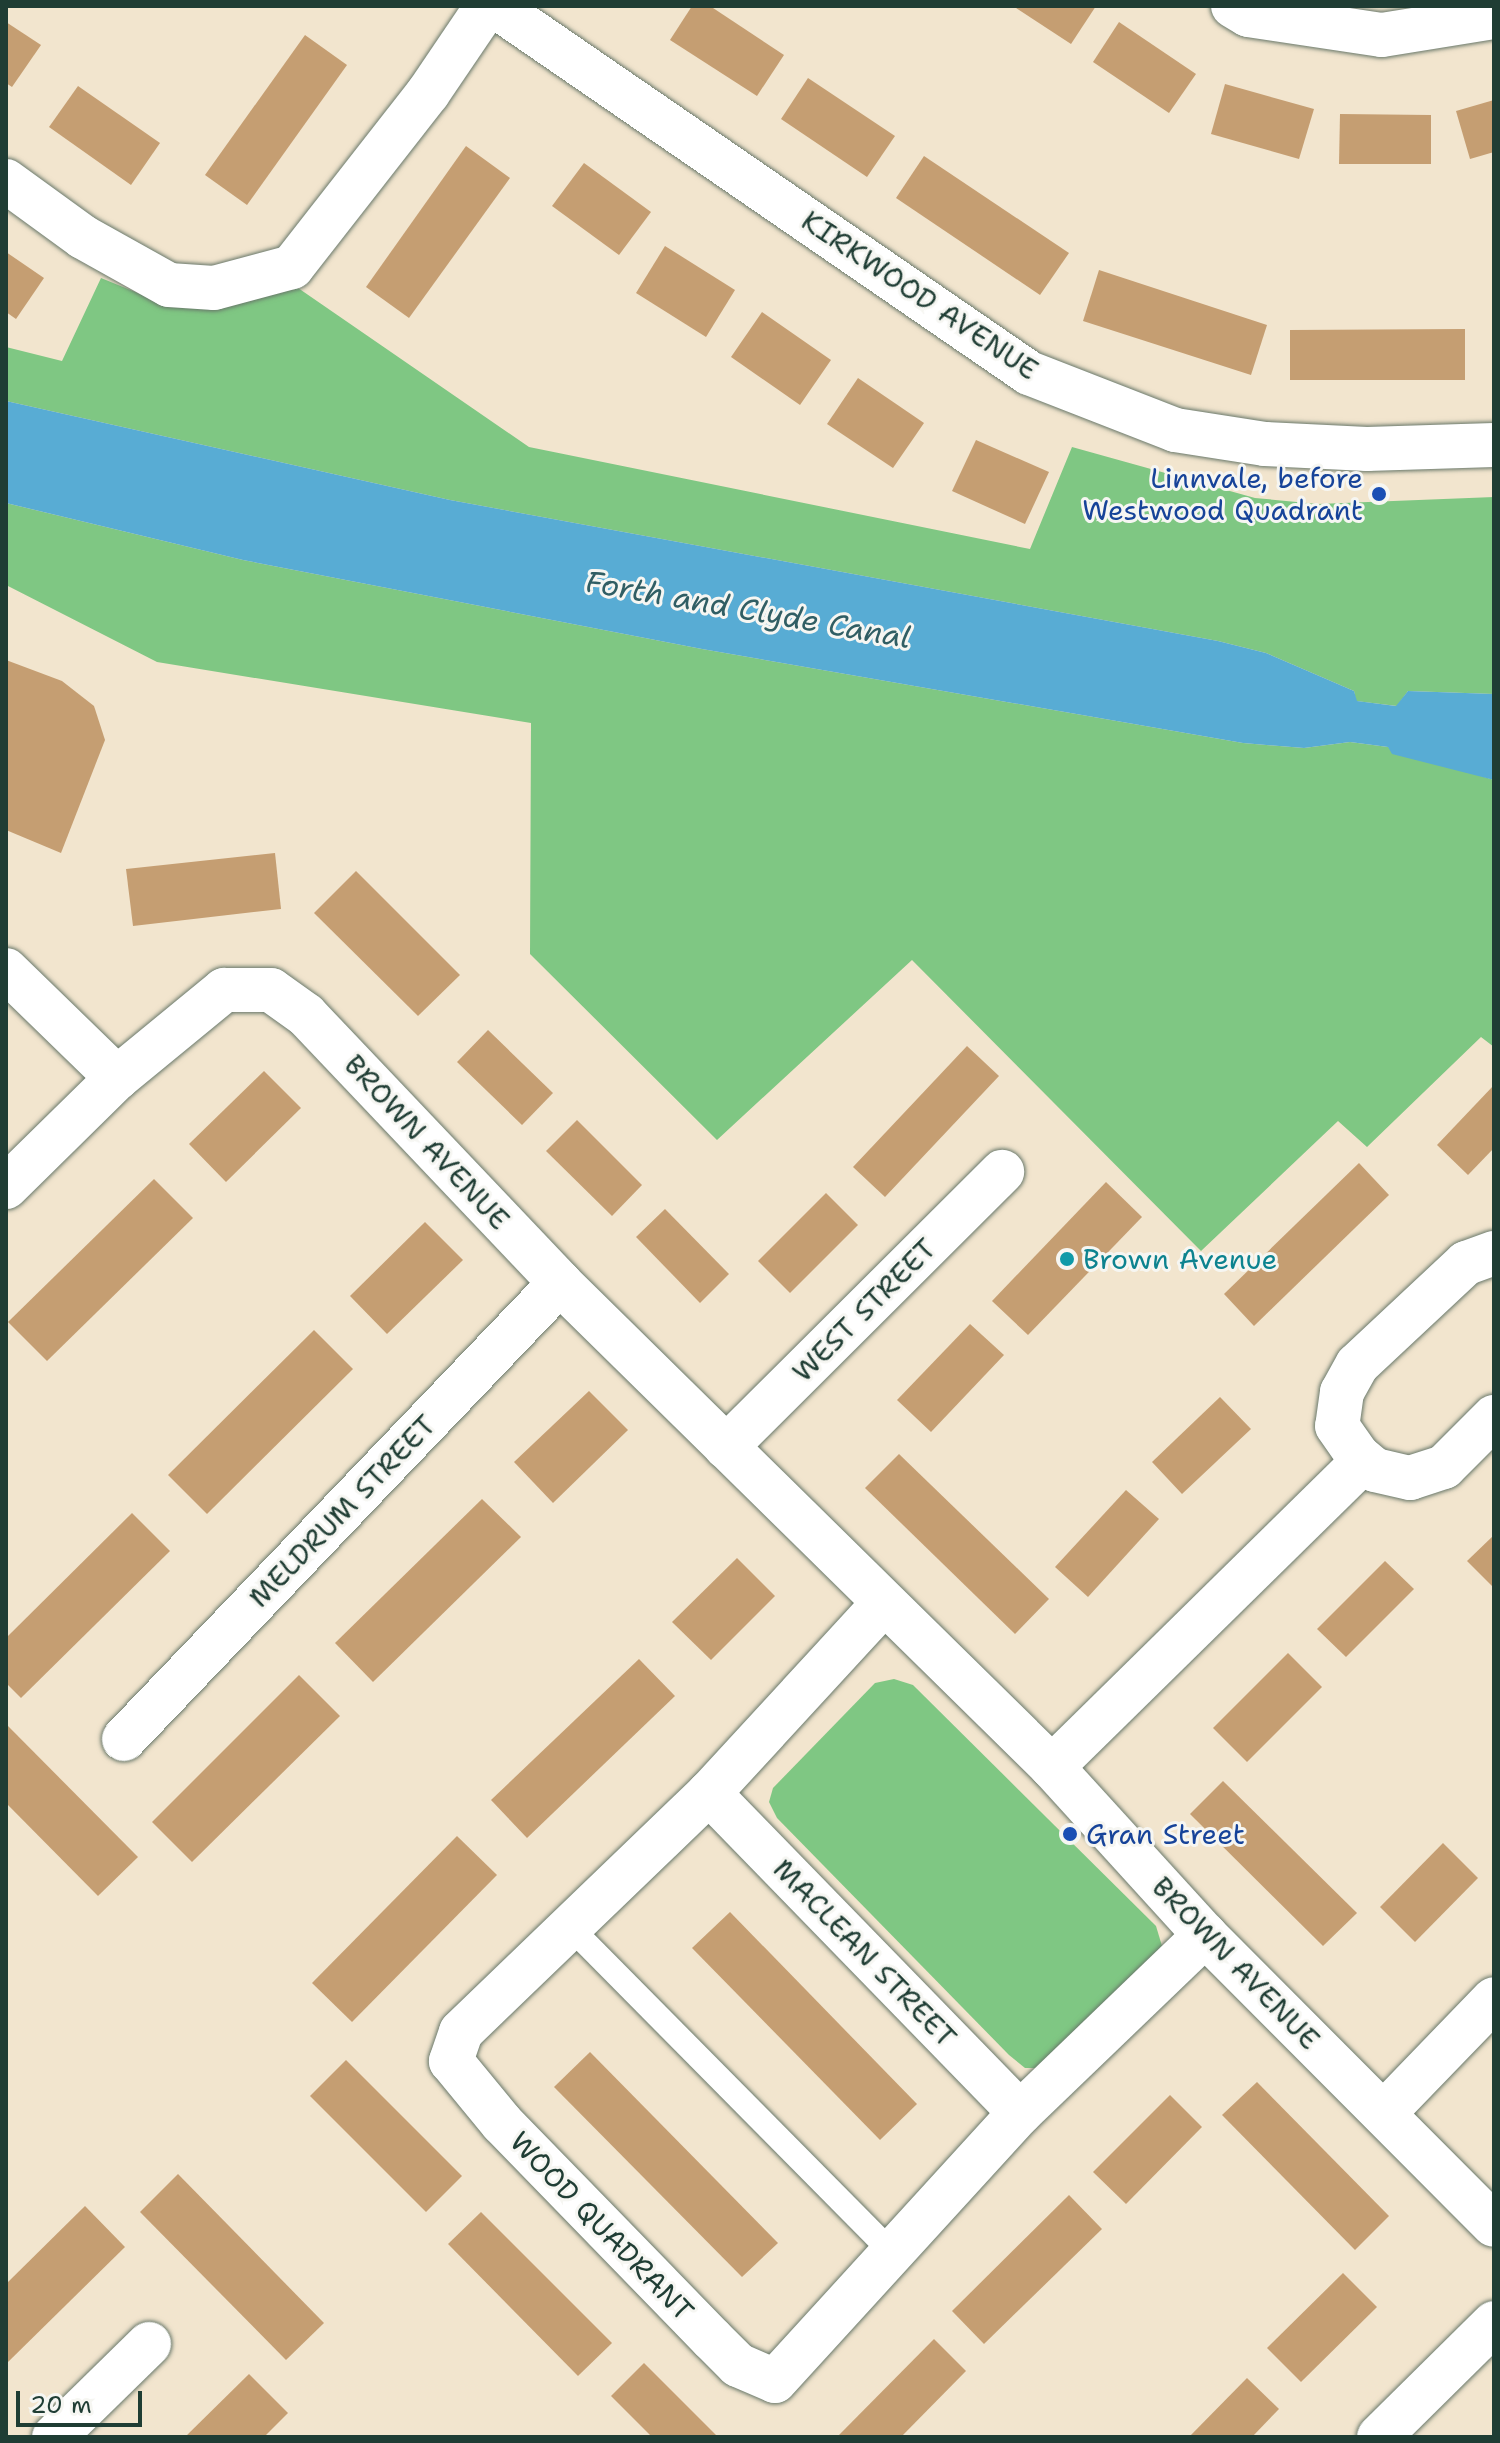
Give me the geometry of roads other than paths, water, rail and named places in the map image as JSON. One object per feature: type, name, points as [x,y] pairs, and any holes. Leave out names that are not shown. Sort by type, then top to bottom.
[{"type":"street","points":[[6,181],[83,237],[169,285],[214,288],[292,267],[428,93],[487,6]]},
{"type":"street","name":"KIRKWOOD AVENUE","points":[[495,6],[1029,373],[1190,432],[1265,444],[1353,448],[1494,445]]},
{"type":"street","points":[[1233,6],[1248,15],[1382,35],[1494,17]]},
{"type":"street","points":[[6,970],[117,1078]]},
{"type":"street","name":"BROWN AVENUE","points":[[6,1187],[117,1078],[224,990],[271,990],[306,1015],[560,1283],[1052,1767],[1205,1935],[1494,2225]]},
{"type":"street","name":"WEST STREET","points":[[726,1447],[1002,1172]]},
{"type":"street","points":[[1494,1253],[1466,1263],[1357,1365],[1342,1392],[1337,1426],[1363,1461],[1375,1470],[1410,1478],[1444,1467],[1494,1417]]},
{"type":"street","name":"MELDRUM STREET","points":[[124,1739],[560,1283]]},
{"type":"street","points":[[1052,1767],[1363,1461]]},
{"type":"street","name":"WOOD QUADRANT","points":[[883,1604],[709,1793],[461,2032],[451,2061],[502,2123],[729,2356],[775,2381],[1020,2113],[1205,1935]]},
{"type":"street","name":"MACLEAN STREET","points":[[709,1793],[1020,2113]]},
{"type":"street","points":[[1384,2113],[1494,1999]]},
{"type":"street","points":[[1379,2437],[1494,2323]]},
{"type":"street","points":[[54,2437],[149,2344]]},
{"type":"lane","points":[[571,1928],[891,2251]]},
{"type":"water","name":"Forth and Clyde Canal","points":[[6,401],[450,500],[1218,641],[1266,653],[1354,691],[1357,701],[1396,706],[1408,691],[1494,694],[1494,780],[1392,754],[1388,747],[1350,742],[1304,748],[1243,743],[702,649],[243,560],[6,503]]},
{"type":"place","name":"Linnvale, before Westwood Quadrant","points":[[1379,494]]},
{"type":"place","name":"Brown Avenue","points":[[1067,1259]]},
{"type":"place","name":"Gran Street","points":[[1070,1834]]}]
